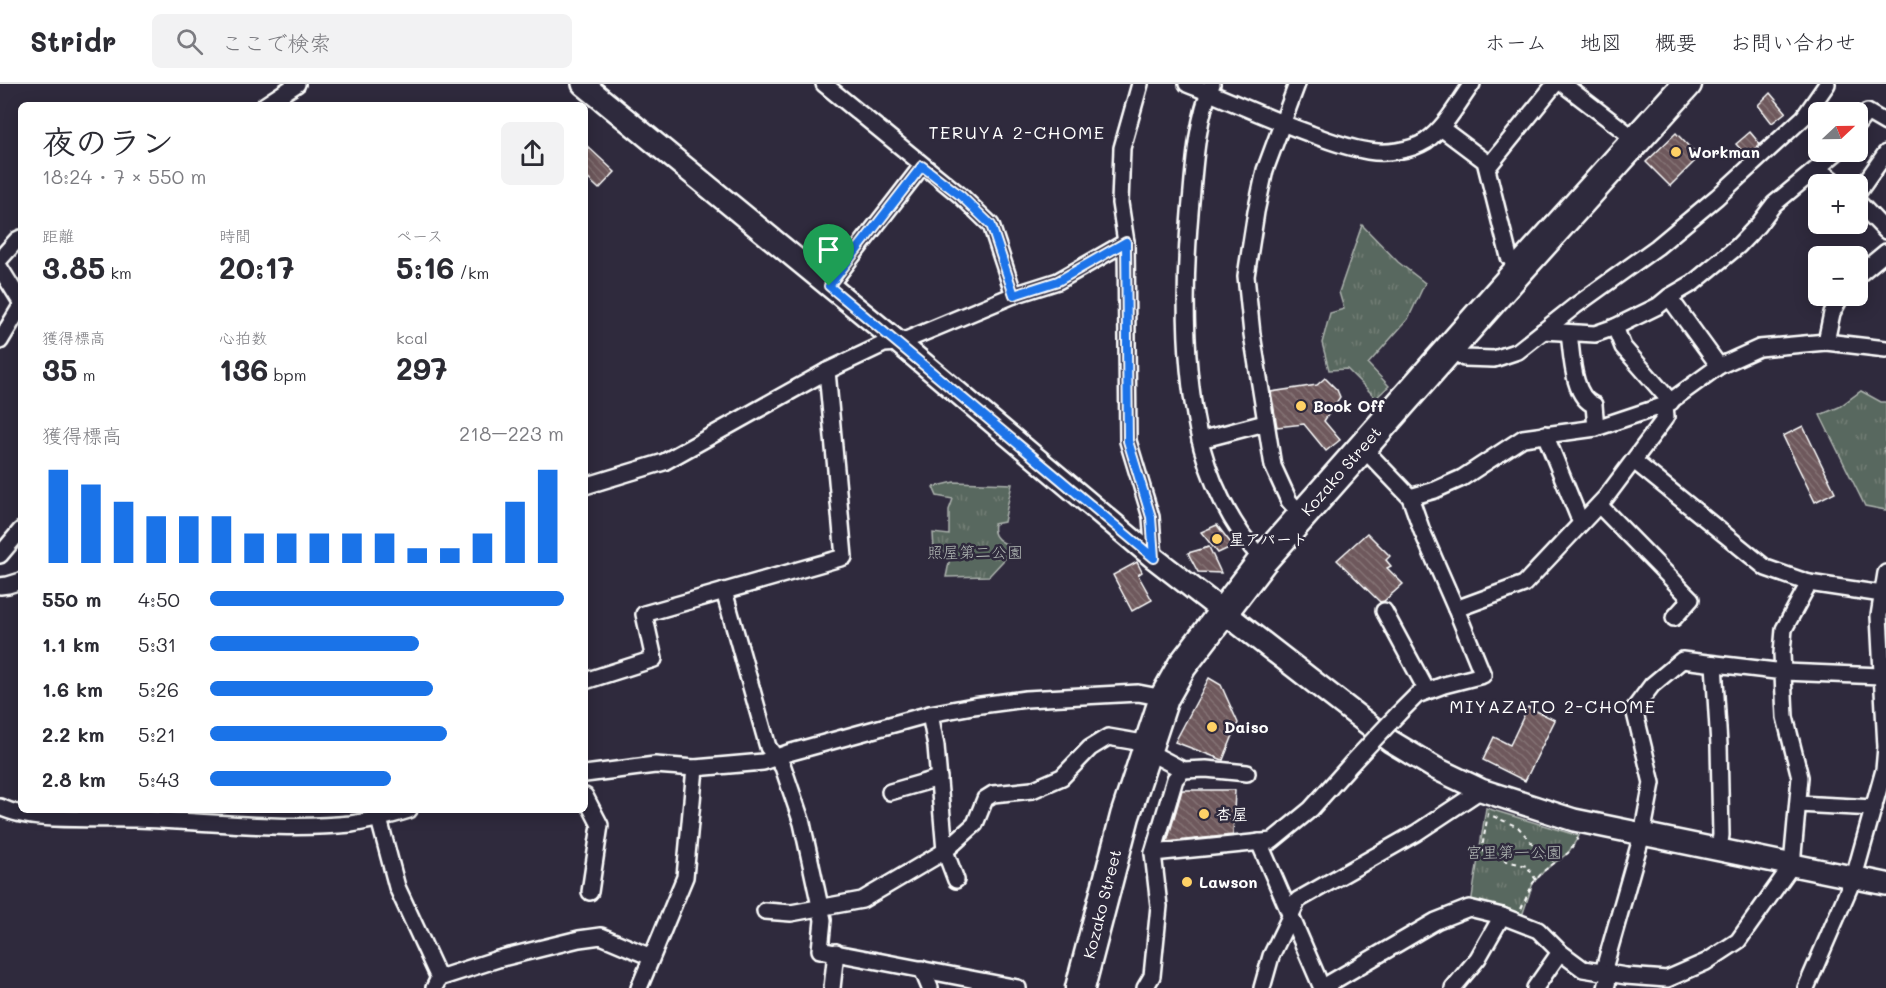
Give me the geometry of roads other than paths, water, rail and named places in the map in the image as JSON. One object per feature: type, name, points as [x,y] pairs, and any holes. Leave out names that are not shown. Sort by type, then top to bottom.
[{"type":"highway","name":"Kozako Street","points":[[1080,988],[1122,826],[1164,698],[1182,666],[1263,560],[1302,515],[1687,84]]},
{"type":"street","points":[[272,102],[297,84]]},
{"type":"street","points":[[584,84],[899,343],[1154,558],[1390,741],[1435,768],[1481,790],[1574,820],[1886,884]]},
{"type":"street","points":[[824,84],[961,196],[991,225],[1014,295]]},
{"type":"street","points":[[1140,84],[1122,148],[1120,203],[1126,242],[1128,441],[1151,517],[1154,558]]},
{"type":"street","points":[[1187,84],[1210,88],[1281,123],[1329,141],[1368,151],[1389,152],[1425,141],[1439,130],[1472,84]]},
{"type":"street","points":[[1298,84],[1281,123],[1265,170],[1246,276],[1252,334],[1273,466],[1289,501],[1302,515]]},
{"type":"street","points":[[1488,167],[1555,84]]},
{"type":"street","points":[[1563,84],[1636,140]]},
{"type":"street","points":[[1451,347],[1464,358],[1494,359],[1518,351],[1657,247],[1717,197],[1804,117],[1827,84]]},
{"type":"street","points":[[1210,88],[1196,138],[1188,233],[1187,348],[1200,440],[1215,485],[1233,521],[1263,560]]},
{"type":"street","points":[[1868,112],[1886,123]]},
{"type":"street","points":[[1439,130],[1485,161],[1509,257],[1520,269]]},
{"type":"street","points":[[1868,178],[1886,153]]},
{"type":"street","points":[[1543,331],[1595,334],[1658,306],[1693,284],[1758,225],[1774,204],[1826,162]]},
{"type":"street","points":[[829,286],[922,166]]},
{"type":"street","points":[[1818,169],[1825,174]]},
{"type":"street","points":[[1868,212],[1886,231]]},
{"type":"street","points":[[0,259],[18,240]]},
{"type":"street","points":[[588,485],[664,462],[827,371],[884,344],[899,343],[1014,295],[1058,281],[1126,242]]},
{"type":"street","points":[[1868,267],[1886,252]]},
{"type":"street","points":[[0,268],[18,299]]},
{"type":"street","points":[[1669,297],[1719,366]]},
{"type":"street","points":[[1826,342],[1836,306]]},
{"type":"street","points":[[0,342],[18,309]]},
{"type":"street","points":[[1456,609],[1524,584],[1599,505],[1666,417],[1668,403],[1623,347],[1615,327]]},
{"type":"street","points":[[1569,333],[1578,386],[1588,402],[1594,405],[1596,428]]},
{"type":"street","points":[[1410,497],[1435,490],[1461,477],[1522,438],[1596,428],[1668,403],[1719,366],[1759,348],[1826,342],[1886,349]]},
{"type":"street","points":[[588,680],[654,659],[644,614],[844,557],[827,371]]},
{"type":"street","points":[[1200,440],[1265,423]]},
{"type":"street","points":[[1545,434],[1581,523]]},
{"type":"street","points":[[1153,852],[1272,841],[1311,809],[1418,695],[1483,675],[1410,497],[1362,447]]},
{"type":"street","points":[[1634,461],[1766,568],[1809,583],[1882,594]]},
{"type":"street","points":[[1599,505],[1691,599],[1674,618]]},
{"type":"street","points":[[0,555],[18,534]]},
{"type":"street","points":[[1806,988],[1854,877],[1884,770],[1886,747],[1879,616],[1886,573]]},
{"type":"street","points":[[0,585],[18,582]]},
{"type":"street","points":[[1328,988],[1330,983],[1436,921],[1469,908],[1502,916],[1538,930],[1560,952],[1583,969],[1607,972],[1666,979],[1706,962],[1738,941],[1792,865],[1800,777],[1785,717],[1782,653],[1784,629],[1809,583]]},
{"type":"street","points":[[724,591],[768,747],[783,767],[802,823],[823,921],[820,950],[1008,987]]},
{"type":"street","points":[[1384,611],[1427,691]]},
{"type":"street","points":[[1606,988],[1607,972],[1642,835],[1652,783],[1634,709],[1652,685],[1682,660],[1784,672],[1881,676]]},
{"type":"street","points":[[1714,664],[1719,745],[1721,835],[1719,850]]},
{"type":"street","points":[[588,774],[655,765],[695,768],[763,762],[930,714],[1026,699],[1138,693],[1164,698]]},
{"type":"street","points":[[930,714],[936,746],[945,850],[956,880]]},
{"type":"street","points":[[765,911],[791,913],[862,900],[945,850],[975,824],[985,799],[993,794],[1032,790],[1062,777],[1090,748],[1108,737],[1148,748],[1183,770],[1247,773]]},
{"type":"street","points":[[639,988],[685,878],[695,768]]},
{"type":"street","points":[[1144,988],[1152,976],[1159,906],[1153,852],[1175,779],[1183,770]]},
{"type":"street","points":[[890,792],[939,778]]},
{"type":"street","points":[[1262,988],[1271,956],[1298,900],[1416,833],[1481,790]]},
{"type":"street","points":[[588,802],[600,825],[590,891]]},
{"type":"street","points":[[1798,804],[1874,808]]},
{"type":"street","points":[[0,807],[18,812]]},
{"type":"street","points":[[23,813],[39,817],[309,826],[379,819],[399,813]]},
{"type":"street","points":[[379,819],[397,887],[436,983],[498,959],[579,939],[601,936],[651,957]]},
{"type":"street","points":[[1259,842],[1322,988]]},
{"type":"street","points":[[1453,988],[1478,958],[1502,916]]},
{"type":"street","points":[[832,988],[836,952]]},
{"type":"street","points":[[1535,988],[1560,952]]},
{"type":"street","points":[[921,969],[930,988]]},
{"type":"place","name":"Workman","points":[[1676,152]]},
{"type":"place","name":"Book Off","points":[[1301,406]]},
{"type":"place","name":"星アパート","points":[[1217,539]]},
{"type":"place","name":"Daiso","points":[[1212,727]]},
{"type":"place","name":"杏屋","points":[[1204,814]]},
{"type":"place","name":"Lawson","points":[[1187,882]]},
{"type":"district","name":"TERUYA 2-CHOME","points":[[1017,133]]},
{"type":"district","name":"MIYAZATO 2-CHOME","points":[[1553,707]]},
{"type":"park label","name":"照屋第二公園","points":[[975,552]]},
{"type":"park label","name":"宮里第一公園","points":[[1514,852]]}]
